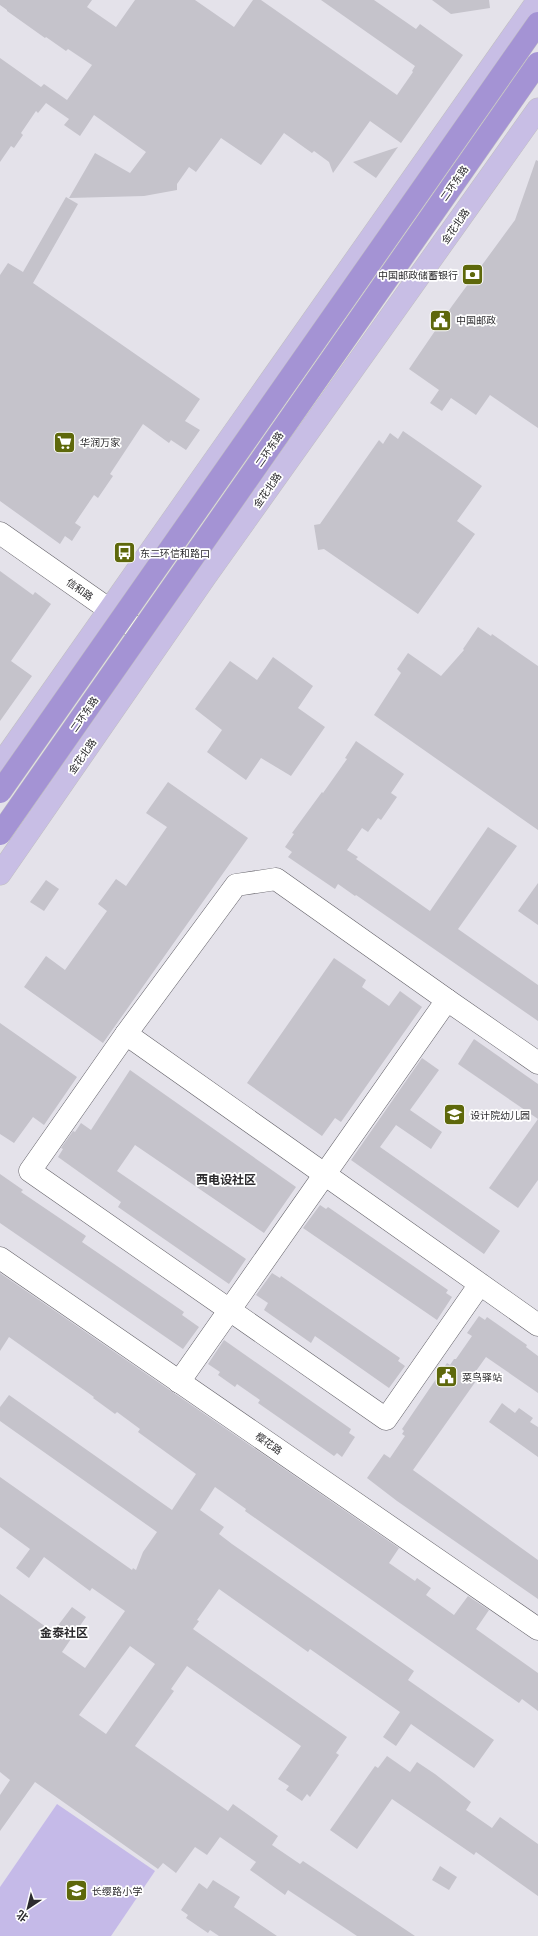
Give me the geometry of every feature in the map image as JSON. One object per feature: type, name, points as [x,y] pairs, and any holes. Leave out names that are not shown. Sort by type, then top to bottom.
[{"type":"highway","points":[[0,792],[538,23]]},
{"type":"highway","name":"二环东路","points":[[0,834],[538,63]]},
{"type":"main road","points":[[0,765],[108,609],[538,0]]},
{"type":"main road","name":"金花北路","points":[[0,874],[159,645],[538,109]]},
{"type":"street","name":"信和路","points":[[0,533],[159,645]]},
{"type":"street","points":[[480,1284],[386,1419],[30,1171],[126,1034],[236,885],[276,879],[538,1063]]},
{"type":"street","points":[[179,1382],[447,1000]]},
{"type":"street","points":[[126,1034],[538,1325]]},
{"type":"street","name":"樱花路","points":[[0,1258],[538,1629]]},
{"type":"shaded area","points":[[57,1804],[155,1871],[111,1936],[0,1936],[0,1887]]},
{"type":"building","points":[[0,0],[92,0],[87,7],[116,27],[135,0],[195,0],[234,27],[253,0],[261,0],[397,95],[413,72],[412,71],[415,66],[321,0],[374,0],[416,29],[420,24],[463,55],[401,143],[370,121],[333,173],[329,162],[314,151],[312,153],[284,133],[261,165],[221,138],[196,172],[189,167],[177,184],[177,190],[144,196],[69,198],[95,153],[130,173],[146,152],[94,115],[80,136],[64,125],[69,119],[46,103],[38,113],[36,111],[21,133],[23,135],[14,148],[11,146],[0,162],[0,58],[41,87],[44,84],[67,100],[92,65],[68,49],[66,51],[46,37],[45,38],[7,11],[0,5]]},
{"type":"building","points":[[432,0],[489,0],[490,8],[451,14]]},
{"type":"building","points":[[398,147],[376,178],[353,162]]},
{"type":"building","points":[[536,160],[538,161],[538,428],[490,395],[476,415],[451,398],[442,411],[430,403],[439,390],[409,369],[452,306],[515,220]]},
{"type":"building","points":[[66,197],[78,204],[33,283],[200,399],[185,421],[200,430],[186,450],[171,440],[169,443],[143,424],[110,474],[113,476],[98,498],[94,495],[75,523],[81,527],[72,541],[65,536],[60,544],[0,501],[0,275],[8,263],[23,272]]},
{"type":"building","points":[[403,431],[482,486],[457,521],[475,534],[418,614],[324,549],[318,550],[314,525],[320,524],[379,440],[383,444],[390,433],[398,439]]},
{"type":"building","points":[[0,571],[33,595],[35,592],[51,604],[11,661],[32,676],[0,721]]},
{"type":"building","points":[[478,627],[491,636],[492,634],[538,666],[538,830],[374,715],[401,673],[397,669],[408,653],[441,676],[464,650],[463,649]]},
{"type":"building","points":[[273,657],[313,686],[298,708],[325,727],[291,776],[261,758],[246,780],[207,752],[222,730],[195,709],[230,661],[257,680]]},
{"type":"building","points":[[356,741],[404,774],[391,793],[397,797],[381,820],[378,818],[368,832],[362,828],[347,850],[358,857],[356,859],[430,911],[488,827],[517,846],[458,929],[538,985],[538,1021],[356,895],[355,896],[338,884],[335,889],[288,857],[292,852],[285,847],[294,834],[292,833],[347,759],[345,758]]},
{"type":"building","points":[[168,782],[248,838],[103,1043],[24,987],[46,956],[65,970],[107,911],[98,904],[116,879],[126,886],[167,827],[146,813]]},
{"type":"building","points":[[46,880],[59,889],[44,911],[30,902]]},
{"type":"building","points":[[538,883],[538,925],[518,911]]},
{"type":"building","points":[[334,958],[366,980],[362,987],[389,1006],[400,991],[422,1007],[341,1122],[335,1118],[322,1136],[247,1083]]},
{"type":"building","points":[[0,1023],[77,1077],[44,1125],[33,1117],[14,1143],[0,1134]]},
{"type":"building","points":[[474,1039],[538,1084],[538,1119],[458,1064]]},
{"type":"building","points":[[422,1058],[439,1070],[410,1110],[442,1132],[431,1149],[396,1125],[380,1147],[500,1231],[484,1254],[351,1160]]},
{"type":"building","points":[[130,1070],[296,1187],[264,1233],[135,1145],[117,1171],[246,1259],[229,1284],[118,1207],[121,1202],[58,1157],[63,1149],[61,1148],[73,1131],[75,1132],[81,1123],[91,1130]]},
{"type":"building","points":[[538,1119],[538,1180],[518,1208],[489,1188]]},
{"type":"building","points":[[0,1174],[23,1190],[21,1192],[86,1236],[82,1242],[184,1312],[182,1315],[199,1327],[183,1349],[0,1223]]},
{"type":"building","points":[[320,1205],[326,1209],[328,1207],[448,1290],[446,1293],[452,1297],[437,1320],[303,1228]]},
{"type":"building","points":[[0,1273],[399,1548],[389,1563],[415,1581],[417,1578],[431,1588],[426,1595],[454,1615],[468,1596],[489,1610],[476,1629],[538,1673],[538,1711],[522,1699],[519,1703],[245,1511],[246,1509],[215,1487],[200,1510],[224,1527],[219,1534],[414,1671],[408,1680],[494,1740],[474,1768],[411,1724],[396,1746],[383,1737],[400,1712],[310,1649],[308,1652],[219,1589],[197,1620],[199,1621],[193,1629],[347,1737],[336,1753],[339,1755],[310,1797],[307,1794],[302,1801],[286,1790],[289,1786],[278,1779],[301,1746],[187,1666],[171,1689],[174,1691],[135,1746],[228,1811],[233,1804],[278,1836],[272,1845],[300,1864],[303,1861],[415,1936],[357,1936],[288,1890],[285,1895],[250,1870],[256,1862],[220,1837],[207,1855],[195,1847],[176,1873],[163,1863],[158,1869],[35,1782],[0,1831],[0,1795],[10,1780],[0,1772],[0,1594],[53,1632],[72,1607],[86,1617],[62,1652],[85,1668],[125,1611],[92,1588],[90,1591],[44,1557],[29,1578],[16,1568],[30,1549],[0,1527],[0,1477],[132,1570],[133,1568],[136,1570],[143,1552],[157,1532],[0,1421],[0,1407],[9,1395],[172,1510],[196,1474],[138,1432],[140,1429],[117,1412],[115,1414],[93,1398],[94,1397],[9,1337],[0,1351]],"holes":[[[130,1646],[155,1664],[106,1734],[79,1715]]]},
{"type":"building","points":[[272,1273],[280,1278],[281,1276],[400,1358],[398,1361],[405,1366],[389,1388],[315,1336],[311,1343],[264,1310],[268,1303],[256,1295]]},
{"type":"building","points":[[479,1316],[485,1320],[487,1317],[527,1345],[526,1347],[538,1356],[538,1393],[486,1357],[471,1378],[476,1381],[413,1470],[538,1560],[538,1599],[397,1501],[367,1478],[384,1454],[390,1458],[405,1436],[402,1434],[404,1431],[402,1429],[447,1363],[450,1365],[454,1359],[456,1359],[472,1336],[467,1333]]},
{"type":"building","points":[[224,1340],[351,1429],[349,1433],[355,1437],[342,1457],[337,1453],[334,1456],[258,1403],[260,1400],[237,1384],[235,1387],[218,1375],[220,1372],[208,1364]]},
{"type":"building","points":[[502,1403],[515,1413],[519,1408],[533,1418],[530,1422],[538,1427],[538,1457],[489,1422]]},
{"type":"building","points":[[387,1756],[410,1772],[417,1762],[471,1802],[466,1810],[492,1828],[500,1817],[538,1844],[538,1896],[476,1852],[474,1855],[392,1799],[357,1849],[330,1830],[375,1766],[378,1768]]},
{"type":"building","points":[[440,1866],[457,1877],[449,1890],[432,1880]]},
{"type":"building","points":[[213,1880],[240,1897],[234,1907],[277,1936],[219,1936],[210,1930],[208,1933],[186,1918],[188,1915],[181,1910],[199,1883],[207,1889]]},
{"type":"place","name":"中国邮政储蓄银行","points":[[473,275]]},
{"type":"place","name":"中国邮政","points":[[440,320]]},
{"type":"place","name":"华润万家","points":[[65,442]]},
{"type":"place","name":"东二环信和路口","points":[[125,553]]},
{"type":"place","name":"设计院幼儿园","points":[[455,1115]]},
{"type":"place","name":"菜鸟驿站","points":[[446,1377]]},
{"type":"place","name":"长缨路小学","points":[[77,1891]]},
{"type":"district","name":"西电设社区","points":[[226,1180]]},
{"type":"district","name":"金泰社区","points":[[64,1633]]}]
